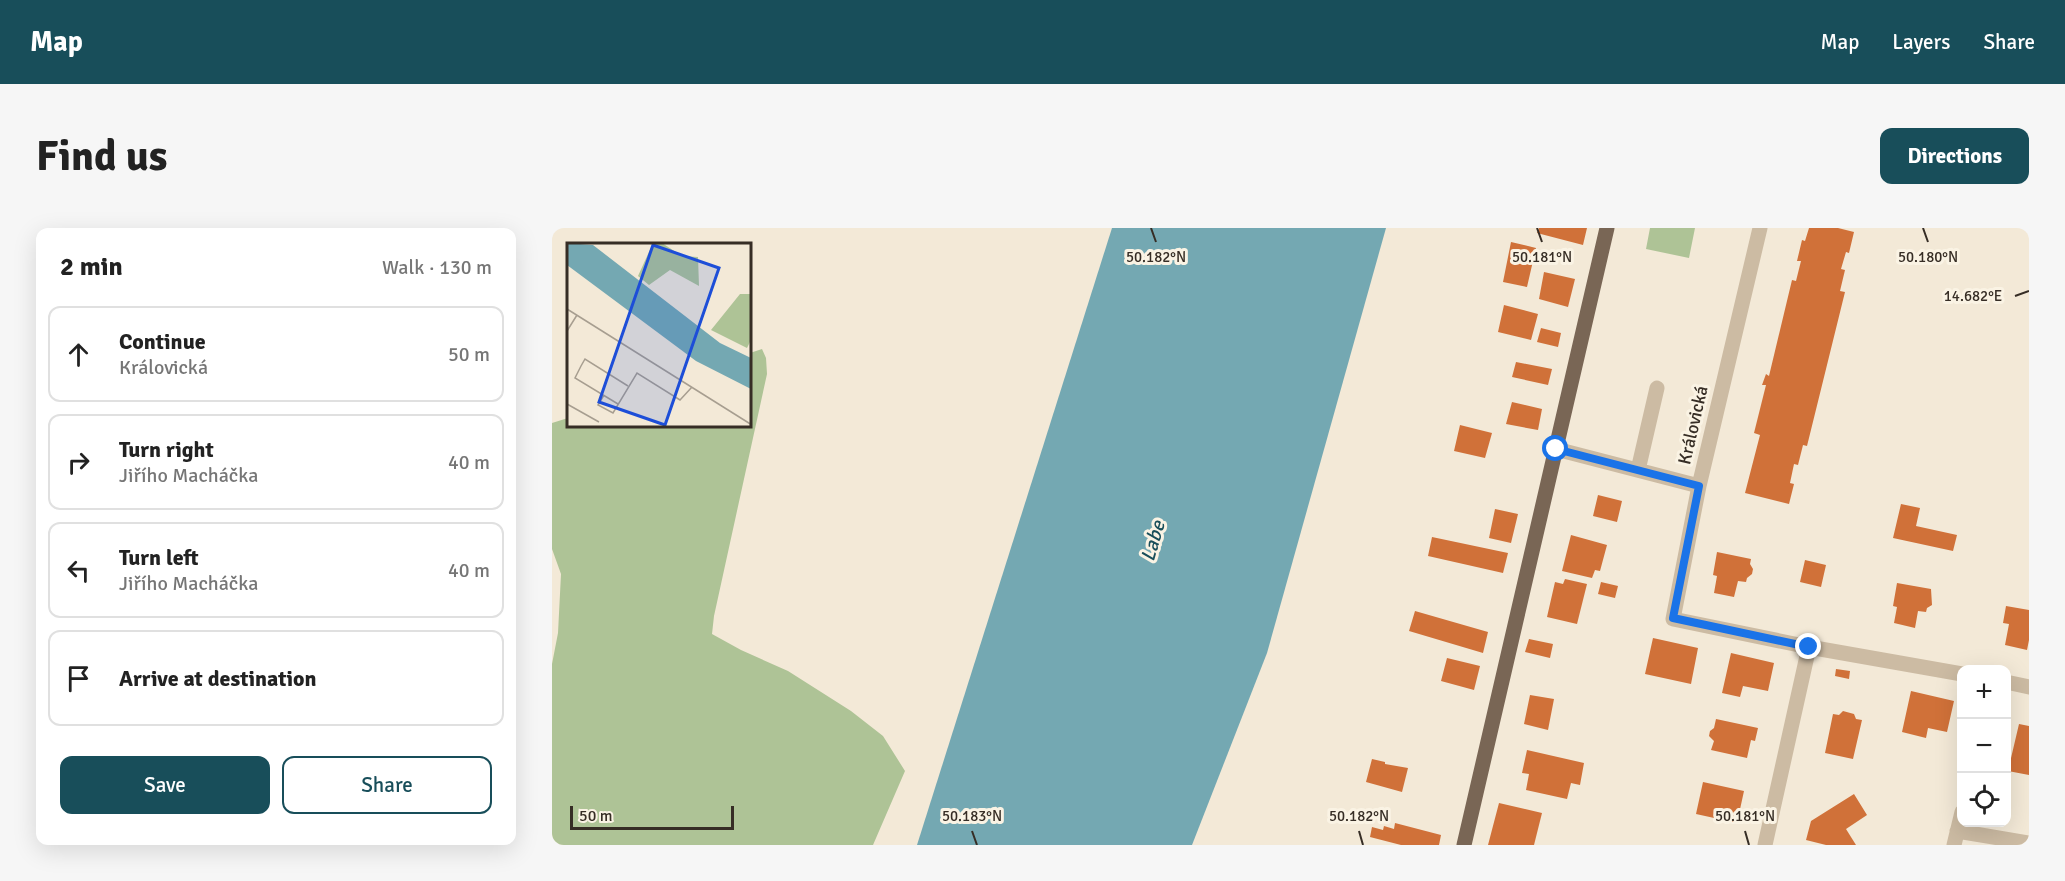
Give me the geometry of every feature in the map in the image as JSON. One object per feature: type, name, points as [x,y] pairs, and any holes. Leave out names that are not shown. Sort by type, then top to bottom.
[{"type":"main road","points":[[1464,845],[1606,228]]},
{"type":"street","name":"Královická","points":[[1556,449],[1699,486],[1760,228]]},
{"type":"street","points":[[1638,470],[1657,388]]},
{"type":"street","points":[[1699,486],[1673,618],[1809,647],[1957,673]]},
{"type":"street","points":[[1765,845],[1809,647]]},
{"type":"street","points":[[2011,683],[2029,687]]},
{"type":"street","points":[[1956,838],[2029,843]]},
{"type":"green space","points":[[1650,228],[1695,228],[1689,258],[1646,249]]},
{"type":"green space","points":[[762,349],[766,358],[767,374],[712,634],[788,671],[851,711],[883,736],[905,771],[873,845],[552,845],[552,664],[558,633],[561,574],[552,549],[552,423],[567,418],[567,428],[752,428],[752,352]]},
{"type":"water","name":"Labe","points":[[1112,228],[1386,228],[1267,653],[1192,845],[917,845]]},
{"type":"building","points":[[1539,228],[1587,228],[1583,245],[1537,233]]},
{"type":"building","points":[[1809,228],[1838,228],[1854,232],[1849,253],[1846,252],[1841,269],[1845,270],[1840,291],[1845,292],[1807,446],[1803,445],[1798,465],[1794,464],[1790,483],[1794,484],[1789,504],[1745,493],[1760,435],[1754,433],[1766,385],[1762,385],[1766,374],[1769,376],[1792,280],[1796,281],[1801,261],[1797,261],[1802,240],[1805,241]]},
{"type":"building","points":[[1511,242],[1536,248],[1527,287],[1503,282]]},
{"type":"building","points":[[1544,272],[1575,279],[1568,307],[1539,299]]},
{"type":"building","points":[[1504,305],[1538,314],[1531,340],[1498,332]]},
{"type":"building","points":[[1541,328],[1561,333],[1558,347],[1537,342]]},
{"type":"building","points":[[1516,362],[1552,369],[1548,385],[1512,377]]},
{"type":"building","points":[[1512,402],[1542,409],[1538,430],[1506,424]]},
{"type":"building","points":[[1460,425],[1492,433],[1485,458],[1454,451]]},
{"type":"building","points":[[1598,495],[1622,501],[1617,522],[1593,516]]},
{"type":"building","points":[[1901,504],[1920,508],[1916,526],[1957,535],[1953,551],[1893,538]]},
{"type":"building","points":[[1495,509],[1518,514],[1511,543],[1489,538]]},
{"type":"building","points":[[1571,535],[1607,545],[1600,571],[1595,570],[1592,578],[1562,571]]},
{"type":"building","points":[[1432,537],[1508,553],[1503,573],[1428,556]]},
{"type":"building","points":[[1717,552],[1751,559],[1752,574],[1746,582],[1738,581],[1734,597],[1714,593],[1717,576],[1713,575]]},
{"type":"building","points":[[1805,560],[1826,565],[1821,587],[1800,582]]},
{"type":"building","points":[[1565,579],[1587,584],[1577,624],[1547,617],[1555,582],[1563,584]]},
{"type":"building","points":[[1601,582],[1618,586],[1615,598],[1598,594]]},
{"type":"building","points":[[1897,583],[1931,589],[1932,605],[1927,608],[1926,612],[1918,611],[1915,628],[1894,623],[1897,607],[1893,606]]},
{"type":"building","points":[[2006,606],[2029,610],[2027,650],[2005,645],[2009,624],[2003,623]]},
{"type":"building","points":[[1415,611],[1488,632],[1483,653],[1409,631]]},
{"type":"building","points":[[1653,638],[1698,648],[1691,684],[1645,674]]},
{"type":"building","points":[[1529,639],[1553,644],[1550,658],[1525,652]]},
{"type":"building","points":[[1731,653],[1774,663],[1768,691],[1743,686],[1740,697],[1722,693]]},
{"type":"building","points":[[1447,658],[1480,666],[1474,690],[1441,681]]},
{"type":"building","points":[[1836,669],[1850,671],[1849,679],[1835,676]]},
{"type":"building","points":[[1911,691],[1954,701],[1947,732],[1928,728],[1926,738],[1902,732]]},
{"type":"building","points":[[1530,695],[1554,699],[1548,730],[1524,724]]},
{"type":"building","points":[[1843,711],[1854,714],[1856,719],[1862,720],[1853,759],[1825,753],[1833,714],[1839,715]]},
{"type":"building","points":[[1716,719],[1758,728],[1755,741],[1751,740],[1747,758],[1711,750],[1714,741],[1709,736]]},
{"type":"building","points":[[2019,724],[2029,726],[2029,775],[2011,772],[2011,758]]},
{"type":"building","points":[[1527,750],[1584,763],[1580,785],[1571,783],[1567,799],[1526,790],[1529,774],[1522,773]]},
{"type":"building","points":[[1372,759],[1408,768],[1402,792],[1366,782]]},
{"type":"building","points":[[1703,782],[1744,791],[1737,823],[1696,814]]},
{"type":"building","points":[[1854,794],[1867,815],[1846,829],[1856,845],[1826,845],[1806,840],[1811,821]]},
{"type":"building","points":[[1499,803],[1542,813],[1534,845],[1488,845]]},
{"type":"building","points":[[1395,823],[1441,835],[1439,845],[1401,845],[1370,837],[1372,827],[1383,830],[1384,826],[1394,829]]},
{"type":"route","points":[[1556,449],[1699,486],[1673,618],[1809,647]]}]
